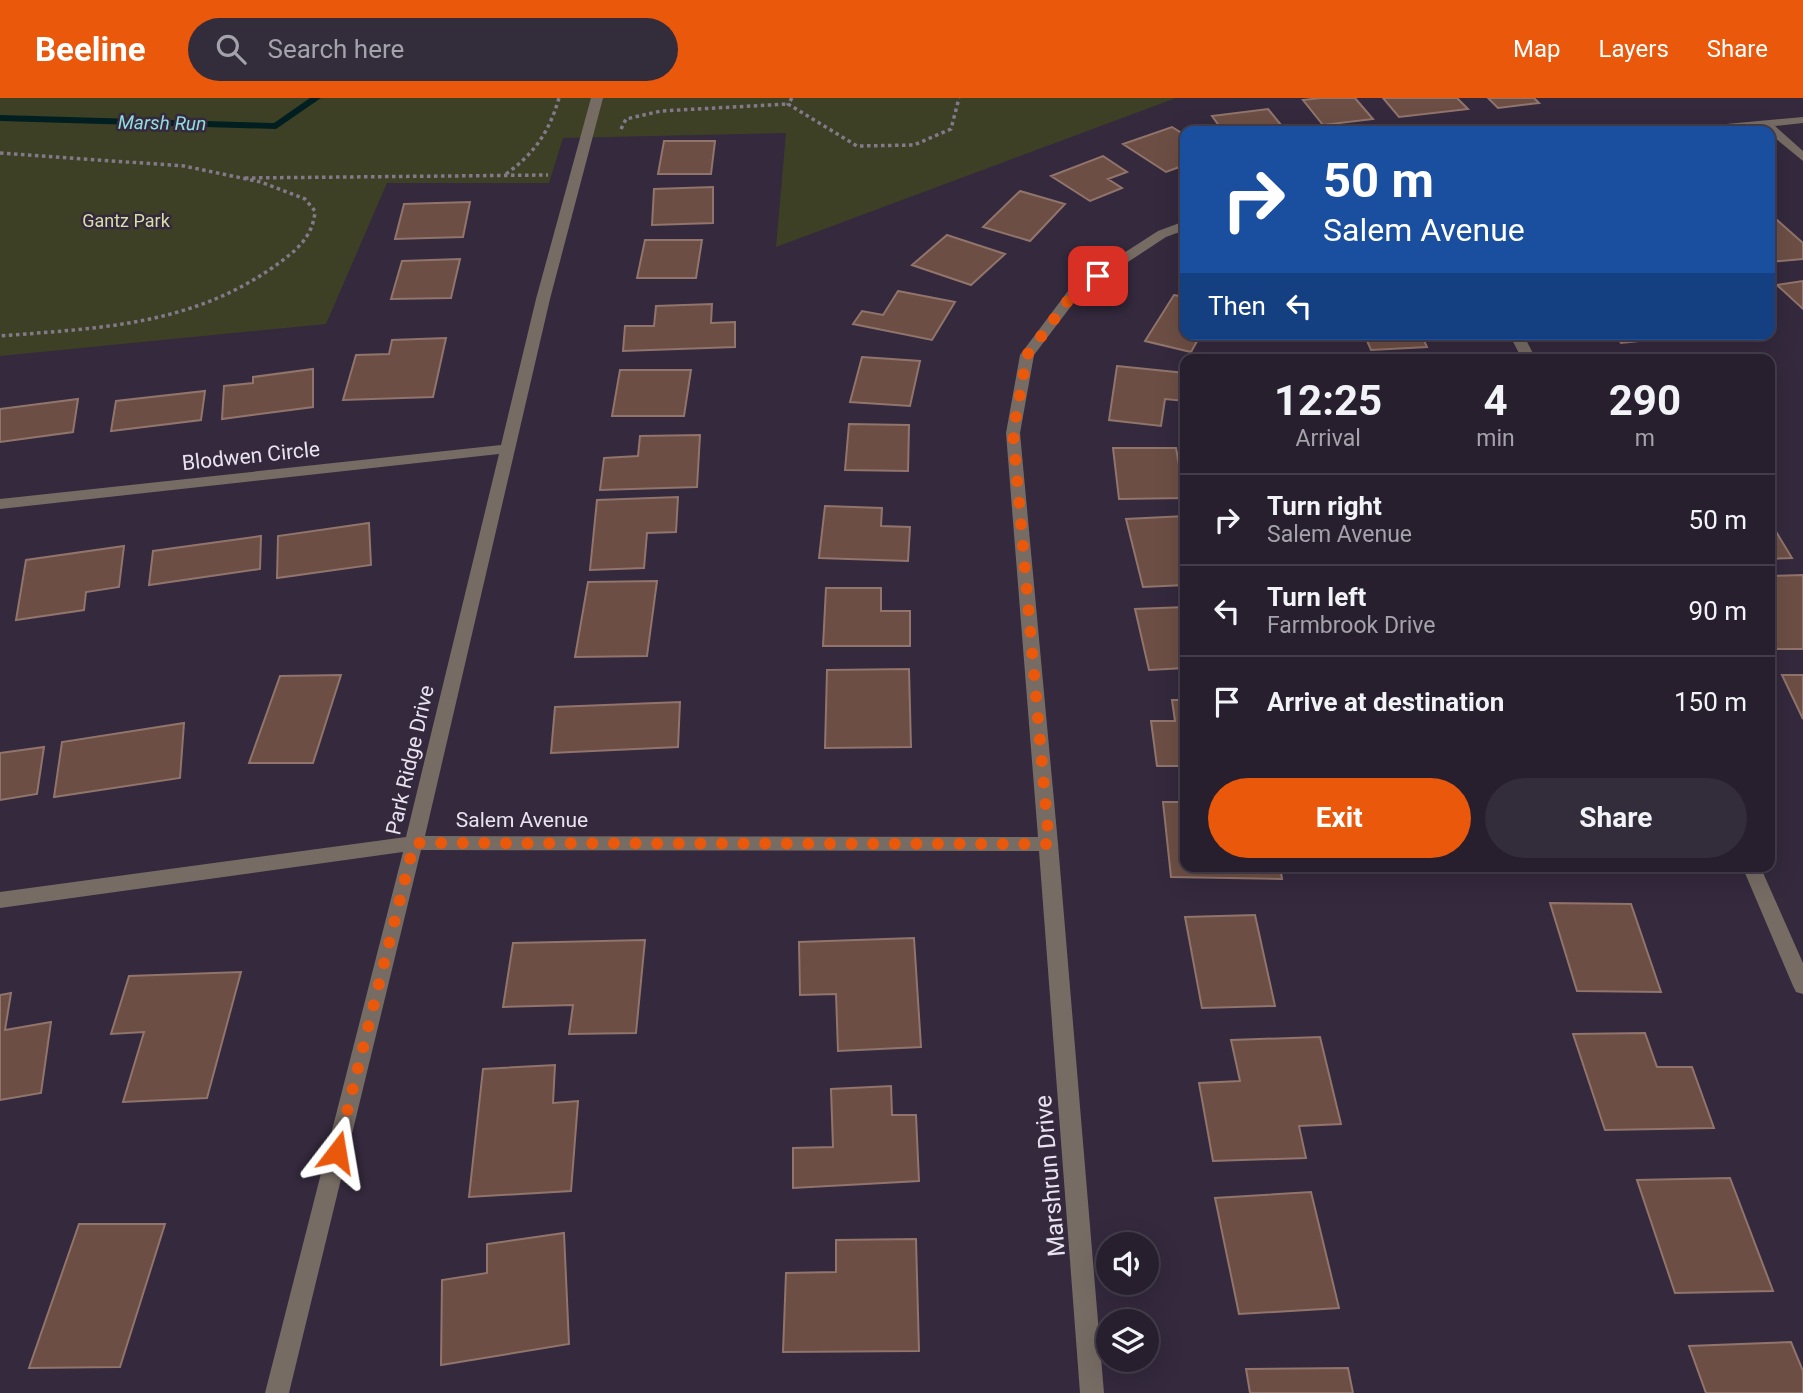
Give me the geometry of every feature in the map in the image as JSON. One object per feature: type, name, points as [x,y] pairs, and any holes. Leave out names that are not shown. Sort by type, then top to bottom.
[{"type":"street","name":"Park Ridge Drive","points":[[278,1393],[414,843],[543,299],[597,98]]},
{"type":"street","points":[[1745,126],[1803,120]]},
{"type":"street","points":[[1775,132],[1803,157]]},
{"type":"street","name":"Marshrun Drive","points":[[1092,1393],[1049,844],[1013,433],[1027,355],[1076,290],[1162,234],[1180,227]]},
{"type":"street","name":"Blodwen Circle","points":[[0,504],[507,449]]},
{"type":"street","name":"Salem Avenue","points":[[0,900],[414,843],[1049,844]]},
{"type":"street","points":[[1754,872],[1803,986]]},
{"type":"path","points":[[506,175],[533,156],[551,129],[559,98]]},
{"type":"path","points":[[788,104],[792,98]]},
{"type":"path","points":[[618,135],[626,119],[661,111],[788,104],[857,146],[914,145],[951,129],[959,98]]},
{"type":"path","points":[[0,153],[184,166],[261,183],[305,199],[315,211],[315,227],[297,250],[255,283],[197,310],[167,319],[0,336]]},
{"type":"path","points":[[237,178],[577,175]]},
{"type":"green space","name":"Gantz Park","points":[[0,98],[1176,98],[776,247],[786,133],[563,138],[549,183],[387,183],[326,324],[0,356]]},
{"type":"building","points":[[1355,98],[1373,119],[1323,125],[1303,100]]},
{"type":"building","points":[[1383,98],[1457,98],[1468,109],[1399,117]]},
{"type":"building","points":[[1488,98],[1534,98],[1539,103],[1498,108]]},
{"type":"building","points":[[1268,109],[1282,126],[1219,126],[1212,116]]},
{"type":"building","points":[[1172,127],[1180,132],[1180,167],[1166,172],[1123,144]]},
{"type":"building","points":[[664,141],[715,141],[711,174],[658,174]]},
{"type":"building","points":[[1103,156],[1127,172],[1108,179],[1122,188],[1090,201],[1051,176]]},
{"type":"building","points":[[713,187],[713,223],[652,225],[654,189]]},
{"type":"building","points":[[1020,191],[1065,204],[1030,241],[983,227]]},
{"type":"building","points":[[470,202],[463,237],[395,239],[404,204]]},
{"type":"building","points":[[1775,220],[1803,243],[1803,259],[1775,261]]},
{"type":"building","points":[[947,235],[1005,254],[971,285],[912,265]]},
{"type":"building","points":[[645,240],[702,240],[696,278],[637,278]]},
{"type":"building","points":[[460,259],[451,298],[391,299],[402,261]]},
{"type":"building","points":[[1803,281],[1803,309],[1777,285]]},
{"type":"building","points":[[898,291],[955,302],[932,340],[853,324],[862,311],[883,315]]},
{"type":"building","points":[[1174,295],[1180,296],[1180,340],[1198,340],[1191,352],[1145,341]]},
{"type":"building","points":[[712,304],[711,323],[735,322],[735,347],[623,351],[625,326],[654,326],[656,306]]},
{"type":"building","points":[[446,338],[433,397],[343,400],[356,355],[389,354],[392,340]]},
{"type":"building","points":[[1367,340],[1424,340],[1427,347],[1371,350]]},
{"type":"building","points":[[1619,340],[1649,340],[1621,343]]},
{"type":"building","points":[[862,357],[920,361],[910,406],[850,402]]},
{"type":"building","points":[[1117,366],[1180,372],[1180,400],[1165,399],[1161,426],[1109,420]]},
{"type":"building","points":[[313,369],[313,407],[222,419],[224,386],[253,383],[253,377]]},
{"type":"building","points":[[620,370],[691,370],[684,416],[612,416]]},
{"type":"building","points":[[205,391],[201,420],[111,431],[116,401]]},
{"type":"building","points":[[78,399],[73,432],[0,442],[0,409]]},
{"type":"building","points":[[849,424],[909,425],[908,471],[845,470]]},
{"type":"building","points":[[700,435],[697,487],[600,490],[604,458],[638,456],[640,436]]},
{"type":"building","points":[[1113,448],[1176,448],[1180,470],[1180,498],[1119,499]]},
{"type":"building","points":[[678,497],[676,532],[647,533],[644,568],[590,570],[597,500]]},
{"type":"building","points":[[825,506],[882,508],[881,526],[910,527],[908,561],[819,558]]},
{"type":"building","points":[[1180,516],[1180,585],[1143,587],[1126,519]]},
{"type":"building","points":[[369,523],[371,565],[277,578],[278,536]]},
{"type":"building","points":[[1775,530],[1792,558],[1775,559]]},
{"type":"building","points":[[261,536],[260,569],[149,585],[153,551]]},
{"type":"building","points":[[124,546],[119,587],[86,592],[84,610],[16,620],[26,560]]},
{"type":"building","points":[[1803,575],[1803,649],[1777,649],[1775,646],[1775,576]]},
{"type":"building","points":[[657,581],[647,656],[575,657],[588,582]]},
{"type":"building","points":[[826,588],[881,588],[881,611],[910,611],[910,646],[823,646]]},
{"type":"building","points":[[1180,607],[1180,668],[1149,670],[1135,609]]},
{"type":"building","points":[[909,669],[911,747],[825,748],[827,670]]},
{"type":"building","points":[[341,675],[313,763],[249,763],[280,676]]},
{"type":"building","points":[[1782,675],[1803,675],[1803,719]]},
{"type":"building","points":[[1172,700],[1180,700],[1180,766],[1157,766],[1151,721],[1175,721]]},
{"type":"building","points":[[680,702],[678,747],[551,753],[555,707]]},
{"type":"building","points":[[184,723],[180,778],[54,797],[62,742]]},
{"type":"building","points":[[44,747],[37,794],[0,800],[0,753]]},
{"type":"building","points":[[1163,802],[1180,802],[1180,872],[1281,872],[1282,879],[1171,877]]},
{"type":"building","points":[[1550,903],[1631,904],[1661,992],[1577,991]]},
{"type":"building","points":[[1255,915],[1275,1006],[1202,1008],[1185,917]]},
{"type":"building","points":[[914,938],[921,1047],[838,1051],[836,994],[800,995],[799,942]]},
{"type":"building","points":[[645,940],[636,1033],[569,1034],[573,1005],[503,1007],[513,943]]},
{"type":"building","points":[[241,972],[207,1098],[123,1102],[144,1032],[111,1034],[129,976]]},
{"type":"building","points":[[11,993],[5,1030],[51,1022],[41,1093],[0,1100],[0,995]]},
{"type":"building","points":[[1645,1033],[1657,1067],[1692,1067],[1714,1128],[1605,1130],[1573,1034]]},
{"type":"building","points":[[1320,1037],[1341,1124],[1299,1126],[1306,1158],[1213,1161],[1199,1083],[1240,1081],[1231,1040]]},
{"type":"building","points":[[555,1065],[553,1103],[578,1101],[571,1191],[469,1197],[483,1069]]},
{"type":"building","points":[[891,1086],[892,1115],[916,1115],[919,1181],[793,1188],[793,1148],[833,1147],[831,1089]]},
{"type":"building","points":[[1730,1178],[1773,1291],[1675,1293],[1637,1180]]},
{"type":"building","points":[[1311,1192],[1339,1308],[1239,1314],[1215,1198]]},
{"type":"building","points":[[79,1224],[165,1224],[120,1367],[29,1368]]},
{"type":"building","points":[[564,1233],[569,1344],[441,1365],[442,1280],[487,1273],[487,1244]]},
{"type":"building","points":[[916,1239],[919,1351],[783,1352],[786,1273],[836,1272],[836,1240]]},
{"type":"building","points":[[1791,1342],[1803,1371],[1803,1393],[1706,1393],[1689,1346]]},
{"type":"building","points":[[1348,1368],[1353,1393],[1250,1393],[1246,1369]]},
{"type":"waterway","name":"Marsh Run","points":[[0,118],[276,126],[316,98]]},
{"type":"route","points":[[337,1152],[414,843],[1049,844],[1013,433],[1027,355],[1076,290],[1098,276]]}]
